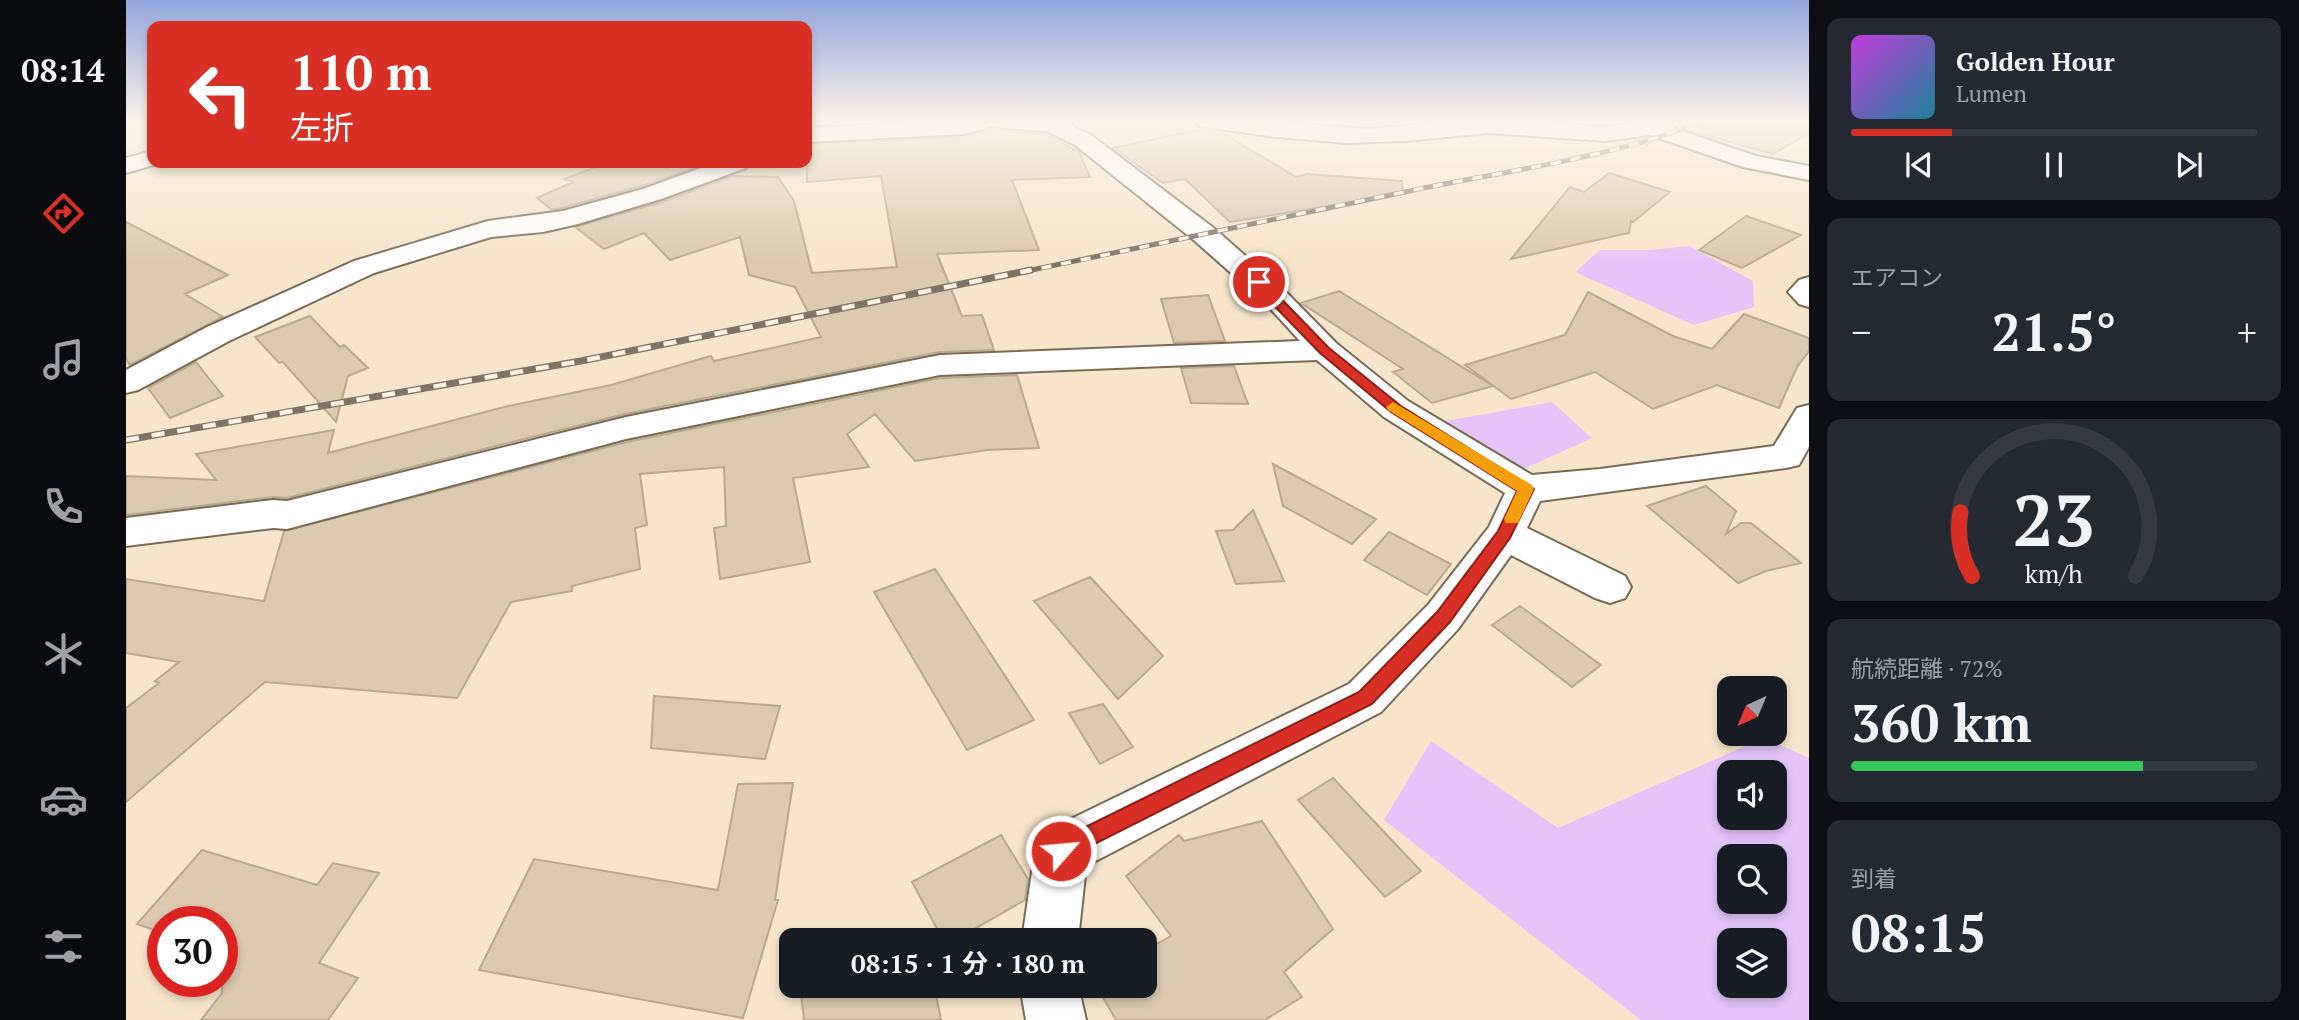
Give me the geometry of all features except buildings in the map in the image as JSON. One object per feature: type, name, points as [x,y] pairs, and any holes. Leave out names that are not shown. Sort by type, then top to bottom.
[{"type":"street","points":[[126,383],[218,334],[364,267],[488,229],[543,224],[581,215],[652,194],[722,169]]},
{"type":"street","points":[[1119,169],[1205,235],[1276,298],[1325,351],[1396,409],[1526,489],[1600,482],[1786,456],[1805,432]]},
{"type":"street","points":[[1786,169],[1809,173]]},
{"type":"street","points":[[1809,286],[1802,292],[1809,298]]},
{"type":"street","points":[[126,532],[273,514],[287,515],[626,428],[940,365],[1325,351]]},
{"type":"street","points":[[1051,928],[1061,851],[1365,698],[1443,617],[1505,534],[1526,489]]},
{"type":"street","points":[[1505,534],[1610,587]]},
{"type":"street","points":[[1052,998],[1056,1020]]},
{"type":"shaded area","points":[[1689,246],[1753,281],[1754,307],[1694,325],[1575,272],[1600,250],[1650,250]]},
{"type":"shaded area","points":[[1552,402],[1592,438],[1519,471],[1440,422]]},
{"type":"shaded area","points":[[1431,741],[1558,828],[1746,746],[1782,746],[1809,758],[1809,1020],[1641,1020],[1384,820]]},
{"type":"railway","points":[[1022,272],[1526,169]]},
{"type":"railway","points":[[126,440],[581,361],[1031,270]]},
{"type":"slow traffic","points":[[1393,407],[1526,489],[1512,519]]},
{"type":"route","points":[[1061,851],[1365,698],[1443,617],[1505,534],[1526,489],[1396,409],[1325,351],[1259,282]]}]
